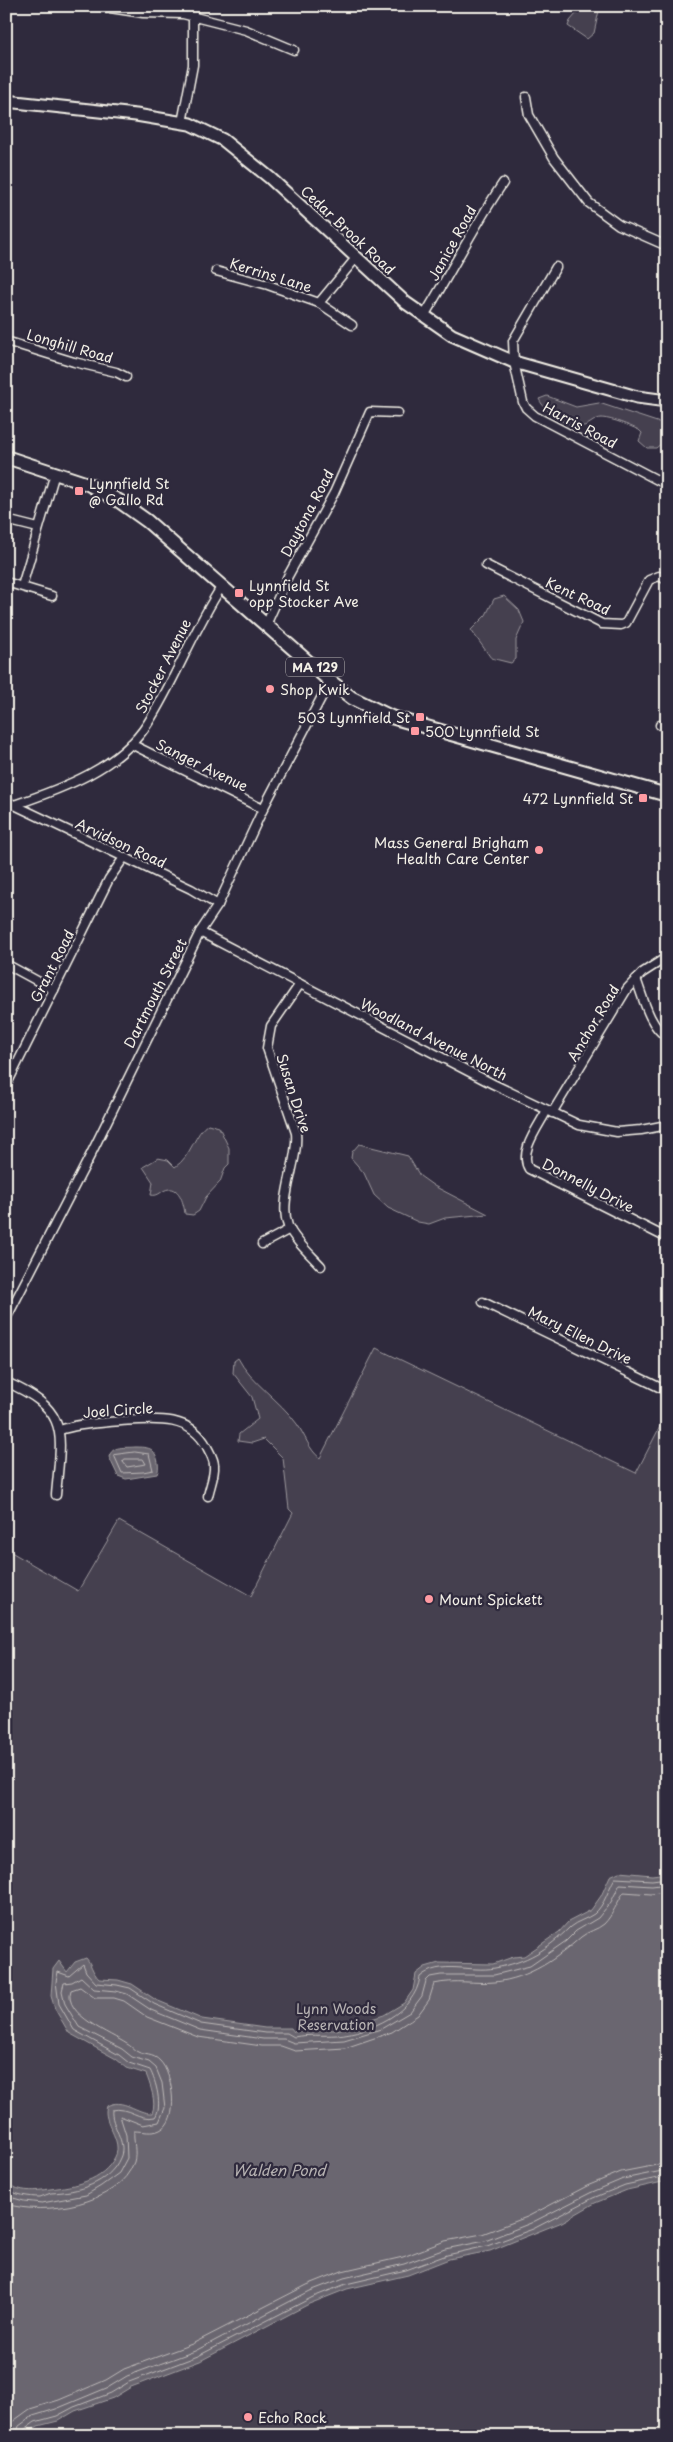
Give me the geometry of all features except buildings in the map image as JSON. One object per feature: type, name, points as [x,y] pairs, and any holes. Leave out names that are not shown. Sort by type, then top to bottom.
[{"type":"main road","name":"MA 129","points":[[6,457],[88,484],[119,501],[147,521],[330,681],[352,698],[391,717],[667,795]]},
{"type":"street","points":[[97,6],[193,16],[246,30],[294,50]]},
{"type":"street","points":[[182,123],[193,65],[193,6]]},
{"type":"street","points":[[526,97],[529,115],[554,158],[589,203],[619,225],[667,246]]},
{"type":"street","name":"Cedar Brook Road","points":[[6,101],[136,115],[190,124],[223,140],[270,178],[406,303],[452,335],[514,362],[637,396],[667,401]]},
{"type":"street","name":"Janice Road","points":[[424,316],[452,271],[484,212],[503,183]]},
{"type":"street","points":[[319,303],[356,258]]},
{"type":"street","name":"Harris Road","points":[[556,267],[513,341],[514,362],[526,408],[535,416],[667,484]]},
{"type":"street","name":"Kerrins Lane","points":[[216,271],[268,285],[319,303],[352,325]]},
{"type":"street","name":"Longhill Road","points":[[6,341],[74,362],[116,372],[126,377]]},
{"type":"street","name":"Daytona Road","points":[[266,624],[288,576],[334,493],[370,412],[398,413]]},
{"type":"street","points":[[22,586],[55,473]]},
{"type":"street","points":[[6,520],[38,528]]},
{"type":"street","name":"Kent Road","points":[[486,565],[602,624],[621,625],[629,619],[649,580],[658,576],[667,580]]},
{"type":"street","points":[[6,582],[52,596]]},
{"type":"street","name":"Stocker Avenue","points":[[14,805],[61,789],[103,766],[130,744],[147,725],[170,683],[202,616],[222,586]]},
{"type":"street","name":"Dartmouth Street","points":[[6,1319],[91,1154],[200,932],[218,905],[263,809],[330,681]]},
{"type":"street","name":"Sanger Avenue","points":[[130,744],[263,809]]},
{"type":"street","name":"Arvidson Road","points":[[6,801],[123,859],[191,889],[218,905]]},
{"type":"street","name":"Grant Road","points":[[6,1086],[109,879],[123,859]]},
{"type":"street","name":"Woodland Avenue North","points":[[200,932],[550,1112],[579,1125],[605,1131],[641,1130],[667,1125]]},
{"type":"street","name":"Anchor Road","points":[[550,1112],[626,989],[650,966],[667,957]]},
{"type":"street","points":[[6,964],[54,990]]},
{"type":"street","points":[[636,979],[652,1021],[659,1032],[667,1037]]},
{"type":"street","name":"Susan Drive","points":[[290,1229],[286,1209],[296,1147],[296,1133],[268,1058],[267,1042],[275,1020],[300,984]]},
{"type":"street","name":"Donnelly Drive","points":[[550,1112],[526,1153],[525,1161],[530,1169],[667,1238]]},
{"type":"street","points":[[262,1244],[290,1229],[321,1266]]},
{"type":"street","name":"Mary Ellen Drive","points":[[482,1302],[667,1391]]},
{"type":"street","points":[[6,1382],[46,1406],[56,1419],[60,1430],[56,1495]]},
{"type":"street","name":"Joel Circle","points":[[60,1430],[84,1424],[154,1419],[169,1420],[182,1424],[199,1434],[212,1458],[214,1468],[208,1496]]},
{"type":"green space","points":[[583,6],[600,6],[594,33],[587,39],[568,26]]},
{"type":"green space","points":[[547,396],[576,407],[599,403],[663,424],[667,429],[667,448],[662,443],[656,448],[647,448],[639,441],[642,433],[639,430],[611,420],[600,418],[584,426],[571,425],[564,422],[542,404],[539,399]]},
{"type":"green space","points":[[504,596],[519,610],[524,622],[516,640],[516,659],[511,663],[491,658],[471,630],[486,615],[494,599]]},
{"type":"green space","points":[[208,1124],[219,1127],[229,1148],[229,1164],[225,1168],[220,1182],[206,1197],[199,1211],[193,1215],[185,1214],[179,1194],[173,1189],[151,1195],[153,1182],[143,1167],[158,1158],[168,1160],[175,1167],[185,1157]]},
{"type":"green space","points":[[359,1144],[408,1156],[420,1176],[434,1186],[488,1214],[445,1218],[429,1224],[418,1222],[388,1208],[374,1195],[364,1173],[351,1158],[352,1152]]},
{"type":"green space","name":"Lynn Woods Reservation","points":[[376,1348],[636,1473],[667,1413],[667,2436],[6,2436],[6,1549],[78,1591],[119,1521],[251,1596],[293,1513],[289,1509],[283,1458],[264,1439],[252,1443],[238,1441],[239,1434],[258,1419],[252,1397],[233,1373],[234,1361],[238,1358],[257,1383],[290,1415],[313,1451],[320,1458]]},
{"type":"water","points":[[119,1448],[148,1448],[154,1452],[158,1462],[157,1474],[126,1479],[118,1476],[109,1457],[111,1453]]},
{"type":"water","name":"Walden Pond","points":[[619,1872],[652,1875],[667,1873],[667,2181],[627,2190],[595,2203],[562,2222],[490,2251],[449,2259],[408,2275],[347,2289],[309,2304],[200,2361],[131,2387],[113,2398],[75,2411],[58,2421],[38,2426],[23,2436],[6,2436],[6,2183],[23,2190],[39,2190],[78,2184],[95,2177],[110,2165],[117,2151],[117,2144],[107,2118],[107,2106],[119,2103],[146,2113],[152,2113],[154,2104],[146,2074],[127,2068],[116,2059],[69,2033],[55,2009],[51,1996],[53,1969],[59,1961],[67,1972],[75,1962],[86,1958],[99,1979],[118,1980],[132,1984],[156,2000],[202,2019],[265,2028],[291,2028],[294,2032],[301,2029],[337,2030],[384,2015],[404,2003],[413,1990],[416,1974],[425,1967],[439,1963],[493,1964],[513,1957],[524,1956],[559,1932],[568,1922],[591,1910],[601,1896],[610,1876]]},
{"type":"place","name":"Lynnfield St @ Gallo Rd","points":[[79,491]]},
{"type":"place","name":"Lynnfield St opp Stocker Ave","points":[[239,593]]},
{"type":"place","name":"Shop Kwik","points":[[270,689]]},
{"type":"place","name":"503 Lynnfield St","points":[[420,717]]},
{"type":"place","name":"500 Lynnfield St","points":[[415,731]]},
{"type":"place","name":"472 Lynnfield St","points":[[643,798]]},
{"type":"place","name":"Mass General Brigham Health Care Center","points":[[539,850]]},
{"type":"place","name":"Mount Spickett","points":[[429,1599]]},
{"type":"place","name":"Echo Rock","points":[[248,2417]]}]
